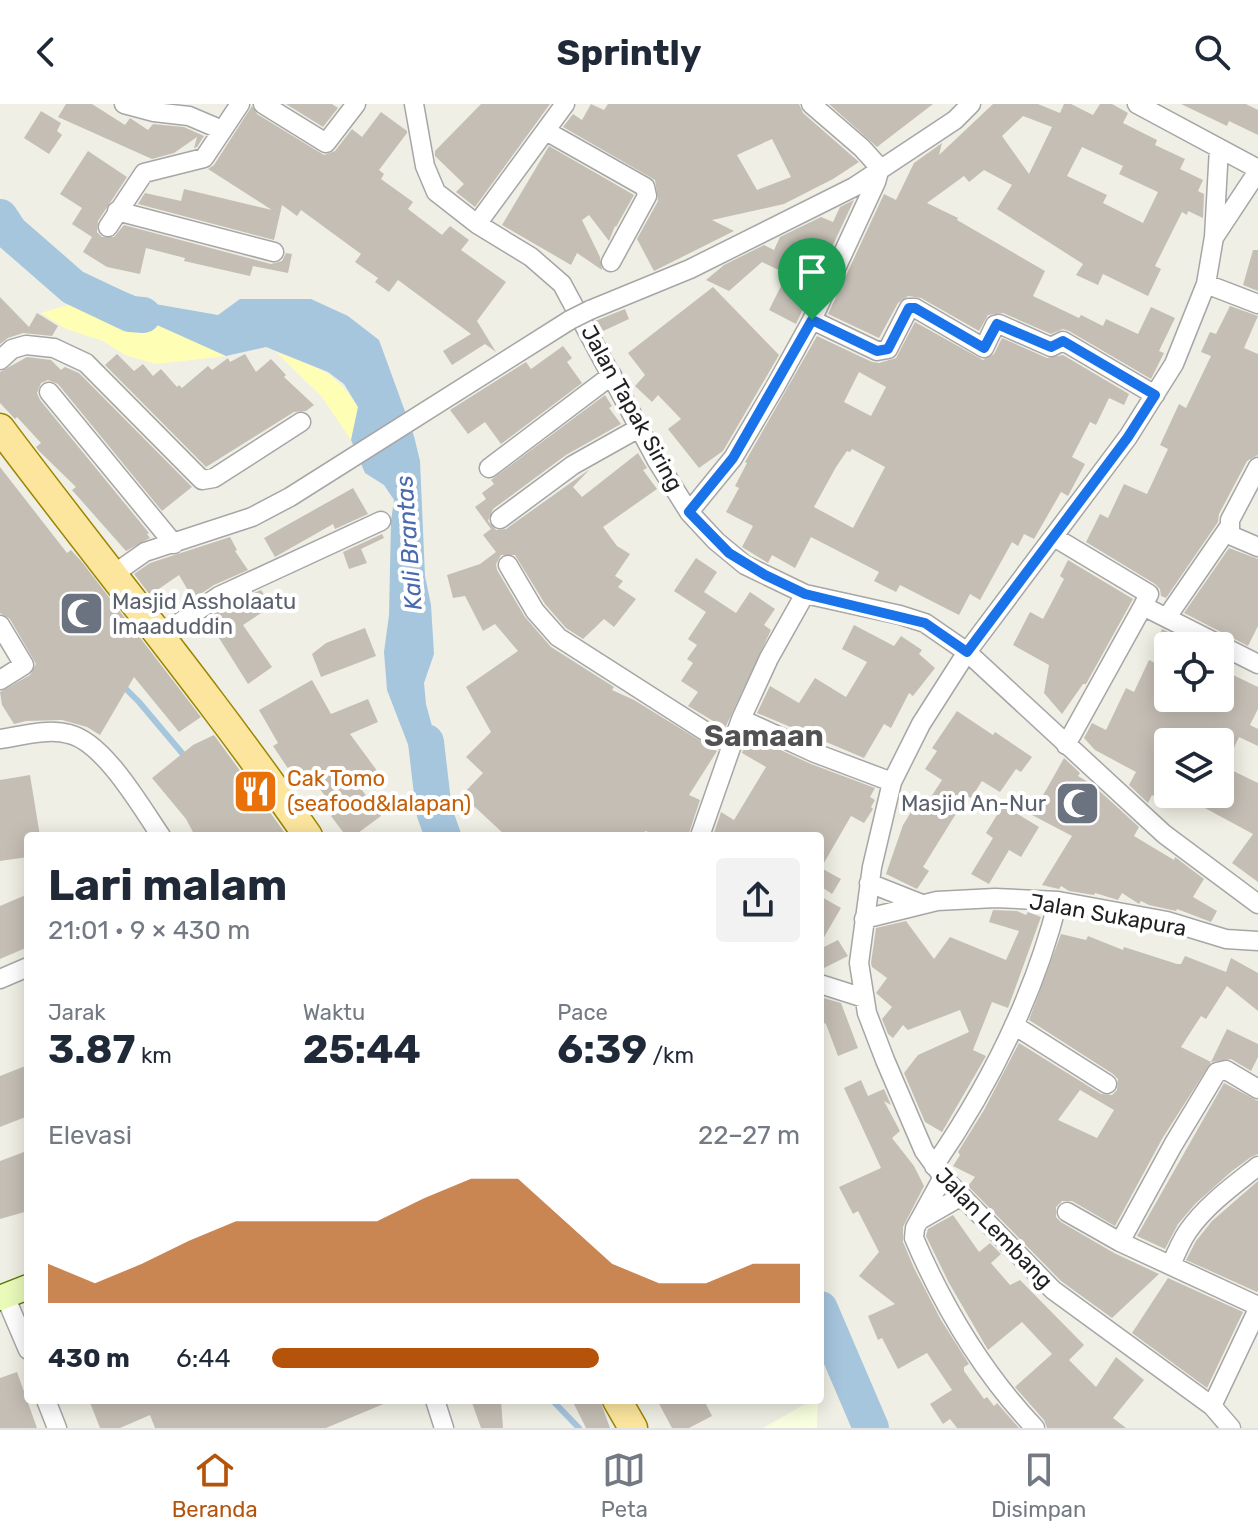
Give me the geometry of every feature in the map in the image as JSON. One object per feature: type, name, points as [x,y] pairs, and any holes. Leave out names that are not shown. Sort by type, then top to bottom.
[{"type":"main road","points":[[0,428],[247,749],[305,832]]},
{"type":"main road","points":[[619,1404],[633,1428]]},
{"type":"street","points":[[124,104],[154,112],[189,116],[222,130]]},
{"type":"street","points":[[240,104],[208,154],[200,161],[144,173],[113,219],[274,252]]},
{"type":"street","points":[[263,104],[326,143],[356,104]]},
{"type":"street","name":"Jalan Tapak Siring","points":[[414,104],[429,179],[436,192],[477,224],[531,257],[562,284],[639,428],[689,512],[716,541],[745,565],[805,594],[925,623],[967,652],[1164,834],[1258,904]]},
{"type":"street","points":[[477,224],[565,104]]},
{"type":"street","points":[[811,104],[862,148],[880,168]]},
{"type":"street","points":[[111,576],[145,552],[252,517],[290,497],[570,320],[690,269],[854,187],[955,120],[971,104]]},
{"type":"street","points":[[1137,104],[1258,170]]},
{"type":"street","points":[[546,131],[645,187],[647,191],[611,262]]},
{"type":"street","name":"Jalan Lembang","points":[[1219,148],[1214,237],[1206,284],[1174,364],[1128,437],[967,652],[921,724],[892,782],[869,883],[859,963],[864,998],[885,1060],[924,1151],[939,1172],[1053,1290],[1212,1406],[1231,1428]]},
{"type":"street","points":[[689,512],[733,458],[812,320],[880,168]]},
{"type":"street","name":"Jalan Lembang","points":[[1214,237],[1258,170]]},
{"type":"street","points":[[1206,284],[1258,304]]},
{"type":"street","points":[[812,320],[877,351],[888,349],[909,308],[915,308],[984,348],[995,325],[999,324],[1051,347],[1063,341],[1155,395]]},
{"type":"street","points":[[0,360],[12,349],[26,345],[54,348],[86,363],[202,480],[214,478],[301,422]]},
{"type":"street","points":[[489,468],[612,375]]},
{"type":"street","points":[[49,392],[174,544]]},
{"type":"street","points":[[500,519],[573,465],[639,428]]},
{"type":"street","points":[[1258,467],[1229,527],[1230,535],[1258,547]]},
{"type":"street","points":[[160,636],[219,596],[381,521]]},
{"type":"street","points":[[1167,617],[1229,527]]},
{"type":"street","points":[[1054,537],[1149,594],[1066,745]]},
{"type":"street","points":[[508,565],[535,611],[558,637],[708,733],[732,745]]},
{"type":"street","points":[[701,832],[741,719],[769,658],[805,594]]},
{"type":"street","points":[[1143,606],[1258,664]]},
{"type":"street","points":[[0,625],[24,665],[0,680]]},
{"type":"street","points":[[741,719],[815,753],[892,782]]},
{"type":"street","points":[[1,734],[56,732],[84,740],[99,753],[158,832]]},
{"type":"street","points":[[869,883],[922,904]]},
{"type":"street","name":"Jalan Sukapura","points":[[864,919],[922,904],[995,898],[1058,901],[1167,921],[1226,939],[1258,941]]},
{"type":"street","points":[[1035,1428],[984,1365],[946,1303],[914,1238],[915,1228],[939,1172],[1027,996],[1058,901]]},
{"type":"street","points":[[0,979],[24,969]]},
{"type":"street","points":[[824,985],[864,998]]},
{"type":"street","points":[[1014,1025],[1107,1084]]},
{"type":"street","points":[[1120,1242],[1217,1072],[1226,1070],[1255,1082]]},
{"type":"street","points":[[1171,1265],[1197,1220],[1226,1191],[1258,1166]]},
{"type":"street","points":[[920,1220],[960,1197]]},
{"type":"street","points":[[1067,1212],[1120,1242],[1258,1307],[1212,1406]]},
{"type":"street","points":[[11,1293],[24,1337]]},
{"type":"street","points":[[48,1404],[57,1428]]},
{"type":"street","points":[[436,1404],[444,1428]]},
{"type":"shaded area","points":[[805,1404],[818,1404],[817,1428],[763,1428]]},
{"type":"sand","points":[[71,304],[94,306],[121,321],[157,325],[226,356],[156,364],[125,355],[103,341],[66,329],[41,313]]},
{"type":"sand","points":[[276,352],[323,371],[349,394],[358,407],[351,440],[322,397]]},
{"type":"water","points":[[108,285],[155,304],[218,315],[240,299],[311,299],[348,316],[379,340],[420,461],[425,576],[431,605],[434,654],[424,683],[426,704],[447,782],[415,794],[409,747],[387,690],[384,652],[389,615],[394,500],[384,485],[365,473],[351,440],[358,407],[344,384],[328,372],[266,347],[226,356],[157,325],[121,321],[94,306]]},
{"type":"building","points":[[66,104],[92,104],[125,125],[130,118],[148,130],[153,124],[184,127],[204,136],[197,147],[194,148],[197,137],[174,153],[152,159],[58,117]]},
{"type":"building","points":[[286,104],[332,104],[338,108],[323,127]]},
{"type":"building","points":[[481,104],[550,104],[475,207],[456,192],[464,184],[435,156],[435,151]]},
{"type":"building","points":[[591,104],[604,110],[608,104],[799,104],[803,113],[859,162],[784,204],[712,220],[734,231],[654,271],[637,239],[658,201],[655,180],[563,127],[573,114],[582,120]],"holes":[[[772,139],[791,177],[757,190],[737,155]]]},
{"type":"building","points":[[829,104],[933,104],[877,147]]},
{"type":"building","points":[[993,104],[1038,104],[1060,113],[1064,104],[1071,104],[1093,115],[1100,104],[1112,104],[1128,113],[1123,123],[1157,140],[1155,145],[1185,159],[1180,169],[1203,180],[1198,191],[1204,194],[1203,218],[1188,211],[1187,215],[1182,212],[1155,266],[1161,269],[1148,296],[1103,274],[1098,285],[1076,275],[1083,264],[997,209],[1012,185],[984,170],[969,182],[964,176],[927,203],[958,218],[1045,271],[1033,296],[1079,318],[1081,315],[1103,326],[1106,319],[1138,334],[1151,307],[1175,318],[1159,351],[1164,353],[1151,379],[1069,331],[1063,329],[1051,334],[1003,313],[988,315],[979,331],[921,298],[908,296],[898,303],[879,338],[828,314],[884,194],[896,200],[914,163],[942,143],[939,155]],"holes":[[[1023,116],[1052,127],[1029,174],[1002,136]],[[1082,147],[1123,166],[1119,174],[1158,192],[1143,223],[1103,203],[1107,195],[1067,176]]]},
{"type":"building","points":[[1181,104],[1246,104],[1258,110],[1258,135],[1229,121],[1227,126]]},
{"type":"building","points":[[252,106],[257,114],[324,155],[335,151],[352,129],[362,137],[381,112],[407,131],[379,170],[384,174],[381,179],[413,202],[408,209],[442,235],[450,226],[469,240],[461,250],[506,282],[477,321],[496,352],[485,344],[452,365],[443,351],[471,334],[398,280],[389,292],[375,282],[378,278],[355,262],[361,254],[301,210],[297,216],[282,205],[274,240],[138,204],[145,193],[181,201],[184,189],[272,210],[208,169],[214,165]]},
{"type":"building","points":[[41,111],[61,123],[57,131],[62,135],[49,154],[24,138]]},
{"type":"building","points":[[549,146],[634,195],[609,241],[589,215],[582,220],[600,257],[602,270],[577,253],[571,265],[502,225]]},
{"type":"building","points":[[88,151],[127,177],[98,221],[97,232],[102,237],[114,237],[124,225],[271,264],[282,261],[286,253],[292,254],[288,273],[253,266],[250,276],[184,261],[185,258],[146,248],[140,274],[107,267],[83,252],[92,237],[72,224],[82,208],[60,194]]},
{"type":"building","points":[[854,200],[796,324],[769,310],[787,274],[762,262],[729,291],[706,280],[724,265],[764,245],[774,250],[780,237],[821,217],[833,222],[840,207]]},
{"type":"building","points":[[1253,250],[1258,250],[1258,291],[1243,285]]},
{"type":"building","points":[[713,287],[779,355],[723,451],[699,468],[668,429],[681,419],[658,395],[652,402],[635,386],[645,375],[628,353]]},
{"type":"building","points":[[0,297],[29,327],[37,313],[58,326],[52,336],[23,333],[0,344]]},
{"type":"building","points":[[1230,306],[1258,316],[1244,348],[1258,354],[1258,455],[1247,461],[1219,514],[1218,522],[1166,598],[1161,596],[1155,584],[1086,542],[1100,514],[1108,518],[1124,484],[1147,494],[1168,449],[1160,445],[1179,404],[1186,408],[1211,356],[1201,352],[1210,332],[1216,334]]},
{"type":"building","points":[[625,309],[629,319],[601,332],[595,321]]},
{"type":"building","points":[[915,322],[983,360],[994,354],[1002,338],[1047,358],[1063,355],[1129,394],[1124,405],[1109,398],[1096,425],[1090,422],[1072,457],[1085,464],[1068,496],[1061,492],[1034,539],[1024,534],[1018,546],[1012,542],[980,600],[970,594],[959,615],[900,585],[896,592],[874,581],[879,572],[811,537],[795,568],[772,555],[768,563],[742,547],[753,526],[726,512],[739,488],[735,486],[745,462],[817,336],[872,362],[896,358]],"holes":[[[859,372],[886,387],[871,416],[844,402]],[[852,449],[885,467],[853,528],[814,507],[836,467],[847,451]]]},
{"type":"building","points":[[563,346],[572,358],[567,362],[582,383],[501,444],[485,422],[468,434],[450,410],[526,362],[531,369]]},
{"type":"building","points":[[117,354],[134,371],[143,364],[153,376],[161,369],[177,387],[182,388],[208,366],[212,370],[228,358],[230,362],[245,354],[256,372],[271,359],[286,375],[284,377],[314,405],[306,411],[294,412],[206,467],[105,365]]},
{"type":"building","points":[[27,357],[51,360],[61,370],[65,367],[79,373],[192,487],[162,511],[58,384],[48,380],[41,383],[37,393],[40,400],[150,538],[126,551],[72,490],[76,487],[39,451],[36,447],[41,443],[0,403],[0,372]]},
{"type":"building","points":[[605,395],[612,406],[609,408],[621,424],[566,455],[493,509],[488,521],[496,530],[506,529],[590,469],[573,487],[582,497],[638,453],[647,468],[643,470],[657,489],[603,527],[617,546],[630,554],[615,576],[623,581],[618,587],[636,599],[614,627],[604,619],[583,639],[566,628],[545,604],[515,555],[501,555],[496,564],[497,570],[525,617],[551,647],[614,687],[612,690],[634,700],[717,751],[689,795],[700,800],[689,832],[502,832],[462,795],[483,773],[466,757],[491,732],[466,687],[518,651],[495,624],[483,631],[465,596],[453,598],[447,575],[480,564],[496,552],[483,535],[491,529],[475,507],[486,499],[482,493],[494,484],[491,480]]},
{"type":"building","points":[[0,467],[67,553],[71,550],[82,562],[201,717],[179,732],[134,677],[100,735],[87,727],[62,720],[14,724],[2,705],[0,692],[30,675],[36,664],[10,619],[0,613]]},
{"type":"building","points":[[353,488],[368,514],[335,529],[333,524],[275,557],[264,538]]},
{"type":"building","points":[[382,534],[384,538],[361,549],[367,563],[349,569],[343,552]]},
{"type":"building","points":[[230,537],[248,570],[214,585],[193,599],[179,575],[150,595],[134,574],[150,563]]},
{"type":"building","points":[[1229,548],[1258,559],[1258,626],[1248,646],[1234,639],[1234,632],[1221,632],[1184,613]]},
{"type":"building","points":[[696,558],[717,572],[704,592],[736,613],[750,592],[775,609],[764,625],[771,630],[725,728],[688,706],[698,692],[681,681],[693,663],[687,659],[697,645],[688,639],[706,612],[674,591]]},
{"type":"building","points":[[1068,560],[1133,599],[1086,684],[1062,714],[1044,693],[1049,665],[1013,645],[1030,612],[1043,619],[1064,579],[1060,576]]},
{"type":"building","points":[[261,590],[272,606],[243,625],[272,667],[248,684],[207,619],[225,606]]},
{"type":"building","points":[[854,625],[894,646],[901,636],[922,650],[919,654],[935,668],[913,696],[909,693],[891,728],[884,724],[864,758],[757,713],[770,686],[799,703],[815,678],[846,697],[867,662],[842,649]]},
{"type":"building","points":[[365,628],[376,656],[321,677],[312,654],[326,643]]},
{"type":"building","points":[[1149,660],[1154,662],[1154,712],[1234,712],[1234,675],[1258,687],[1258,709],[1250,725],[1258,729],[1258,746],[1239,737],[1234,748],[1234,728],[1154,728],[1154,796],[1148,803],[1129,785],[1136,772],[1095,750],[1084,738],[1092,723],[1106,730],[1126,688],[1134,692]]},
{"type":"building","points":[[312,680],[331,714],[368,699],[378,722],[350,734],[378,772],[359,786],[381,816],[359,832],[343,832],[331,816],[337,812],[311,777],[301,785],[287,767],[273,746],[278,743],[259,710]]},
{"type":"building","points":[[957,711],[1032,757],[1021,772],[1016,769],[1000,792],[982,781],[971,798],[967,796],[923,867],[929,871],[917,889],[886,874],[903,825],[916,804],[923,809],[942,780],[925,769],[937,751],[932,748]]},
{"type":"building","points":[[214,735],[284,832],[193,832],[152,778],[193,745]]},
{"type":"building","points":[[748,735],[811,764],[875,788],[870,797],[875,800],[873,809],[864,823],[851,816],[824,863],[824,832],[714,832],[721,812],[734,820],[766,767],[742,753]]},
{"type":"building","points":[[1064,758],[1080,773],[1078,776],[1093,785],[1139,827],[1134,836],[1174,860],[1175,857],[1204,879],[1193,897],[1217,911],[1211,922],[1177,909],[1141,901],[1139,904],[1122,893],[1118,900],[1095,893],[1069,891],[1061,886],[1059,889],[1042,885],[1072,836],[1032,815]]},
{"type":"building","points":[[1234,771],[1258,783],[1258,882],[1232,863],[1253,834],[1205,808],[1234,808]]},
{"type":"building","points":[[30,775],[39,832],[24,832],[24,858],[0,861],[0,780]]},
{"type":"building","points":[[1003,805],[1039,827],[1021,857],[1009,850],[989,884],[971,874],[993,838],[986,833]]},
{"type":"building","points":[[824,870],[841,879],[832,894],[824,889]]},
{"type":"building","points":[[24,896],[24,949],[0,959],[0,906]]},
{"type":"building","points":[[824,898],[841,908],[824,937]]},
{"type":"building","points":[[993,910],[1017,911],[1026,915],[1028,912],[1041,917],[1008,1008],[992,1002],[973,1050],[986,1056],[942,1132],[925,1122],[904,1073],[918,1055],[969,1032],[960,1010],[908,1030],[903,1025],[893,1038],[888,1034],[882,1019],[892,1007],[876,993],[887,978],[871,963],[876,928],[906,921],[934,959],[950,937],[1006,960],[1019,931],[989,922]]},
{"type":"building","points":[[1061,934],[1086,940],[1088,936],[1123,950],[1124,947],[1177,964],[1181,964],[1185,956],[1226,972],[1231,958],[1258,973],[1258,1011],[1227,986],[1206,1019],[1201,1016],[1181,1047],[1211,1062],[1162,1139],[1115,1226],[1072,1201],[1062,1201],[1056,1207],[1056,1217],[1061,1222],[1114,1253],[1159,1274],[1112,1318],[1061,1281],[968,1186],[975,1177],[953,1166],[1019,1043],[1101,1094],[1112,1095],[1117,1090],[1118,1079],[1113,1074],[1029,1020]],"holes":[[[1080,1090],[1114,1110],[1097,1138],[1058,1120]]]},
{"type":"building","points":[[838,940],[848,956],[824,968],[824,947]]},
{"type":"building","points":[[824,998],[841,1003],[858,1048],[838,1056],[826,1024]]},
{"type":"building","points":[[1227,1029],[1258,1044],[1258,1057],[1251,1071],[1231,1059],[1211,1062]]},
{"type":"building","points":[[24,1067],[24,1118],[0,1127],[0,1076]]},
{"type":"building","points":[[861,1080],[868,1096],[884,1089],[891,1105],[884,1101],[900,1131],[892,1138],[914,1166],[924,1186],[903,1227],[903,1242],[914,1268],[941,1320],[969,1364],[964,1371],[984,1399],[987,1397],[994,1406],[997,1403],[1019,1428],[957,1428],[950,1419],[943,1424],[930,1404],[952,1390],[927,1353],[898,1369],[882,1338],[878,1340],[868,1316],[895,1304],[859,1276],[879,1252],[858,1211],[853,1214],[839,1187],[881,1168],[844,1088]]},
{"type":"building","points":[[1224,1083],[1258,1101],[1258,1154],[1232,1171],[1195,1204],[1178,1224],[1165,1249],[1137,1236]]},
{"type":"building","points":[[24,1152],[24,1212],[0,1219],[0,1161]]},
{"type":"building","points":[[1258,1181],[1257,1292],[1186,1260],[1212,1221]]},
{"type":"building","points":[[953,1215],[979,1252],[990,1243],[1001,1254],[991,1263],[1010,1285],[1020,1280],[1084,1345],[1069,1360],[1096,1387],[1116,1357],[1144,1380],[1113,1418],[1126,1428],[1047,1428],[1044,1420],[1015,1387],[1052,1354],[1022,1322],[988,1350],[926,1236],[928,1229]]},
{"type":"building","points":[[1168,1278],[1243,1312],[1207,1388],[1132,1333]]},
{"type":"building","points":[[17,1372],[24,1392],[24,1404],[28,1404],[37,1428],[0,1428],[0,1378]]},
{"type":"building","points":[[91,1404],[383,1404],[326,1428],[155,1428],[150,1415],[120,1428],[100,1428]]},
{"type":"building","points":[[472,1404],[501,1404],[503,1428],[481,1428]]},
{"type":"building","points":[[574,1404],[601,1404],[610,1428],[586,1428]]},
{"type":"building","points":[[659,1404],[706,1404],[712,1416],[689,1428],[672,1428]]},
{"type":"waterway","name":"Kali Brantas","points":[[0,217],[10,232],[73,287],[130,314],[143,315]]},
{"type":"waterway","points":[[121,684],[187,759]]},
{"type":"waterway","name":"Kali Brantas","points":[[426,742],[434,811],[442,832]]},
{"type":"waterway","name":"Kali Brantas","points":[[824,1318],[871,1428]]},
{"type":"waterway","points":[[556,1404],[579,1428]]},
{"type":"place","name":"Masjid Assholaatu Imaaduddin","points":[[81,614]]},
{"type":"place","name":"Cak Tomo (seafood&lalapan)","points":[[256,791]]},
{"type":"place","name":"Masjid An-Nur","points":[[1077,803]]},
{"type":"district","name":"Samaan","points":[[764,736]]},
{"type":"route","points":[[909,308],[915,308],[984,348],[995,325],[999,324],[1051,347],[1063,341],[1155,395],[1128,437],[967,652],[925,623],[805,594],[745,565],[716,541],[689,512],[733,458],[812,320],[877,351],[888,349],[909,308]]}]
